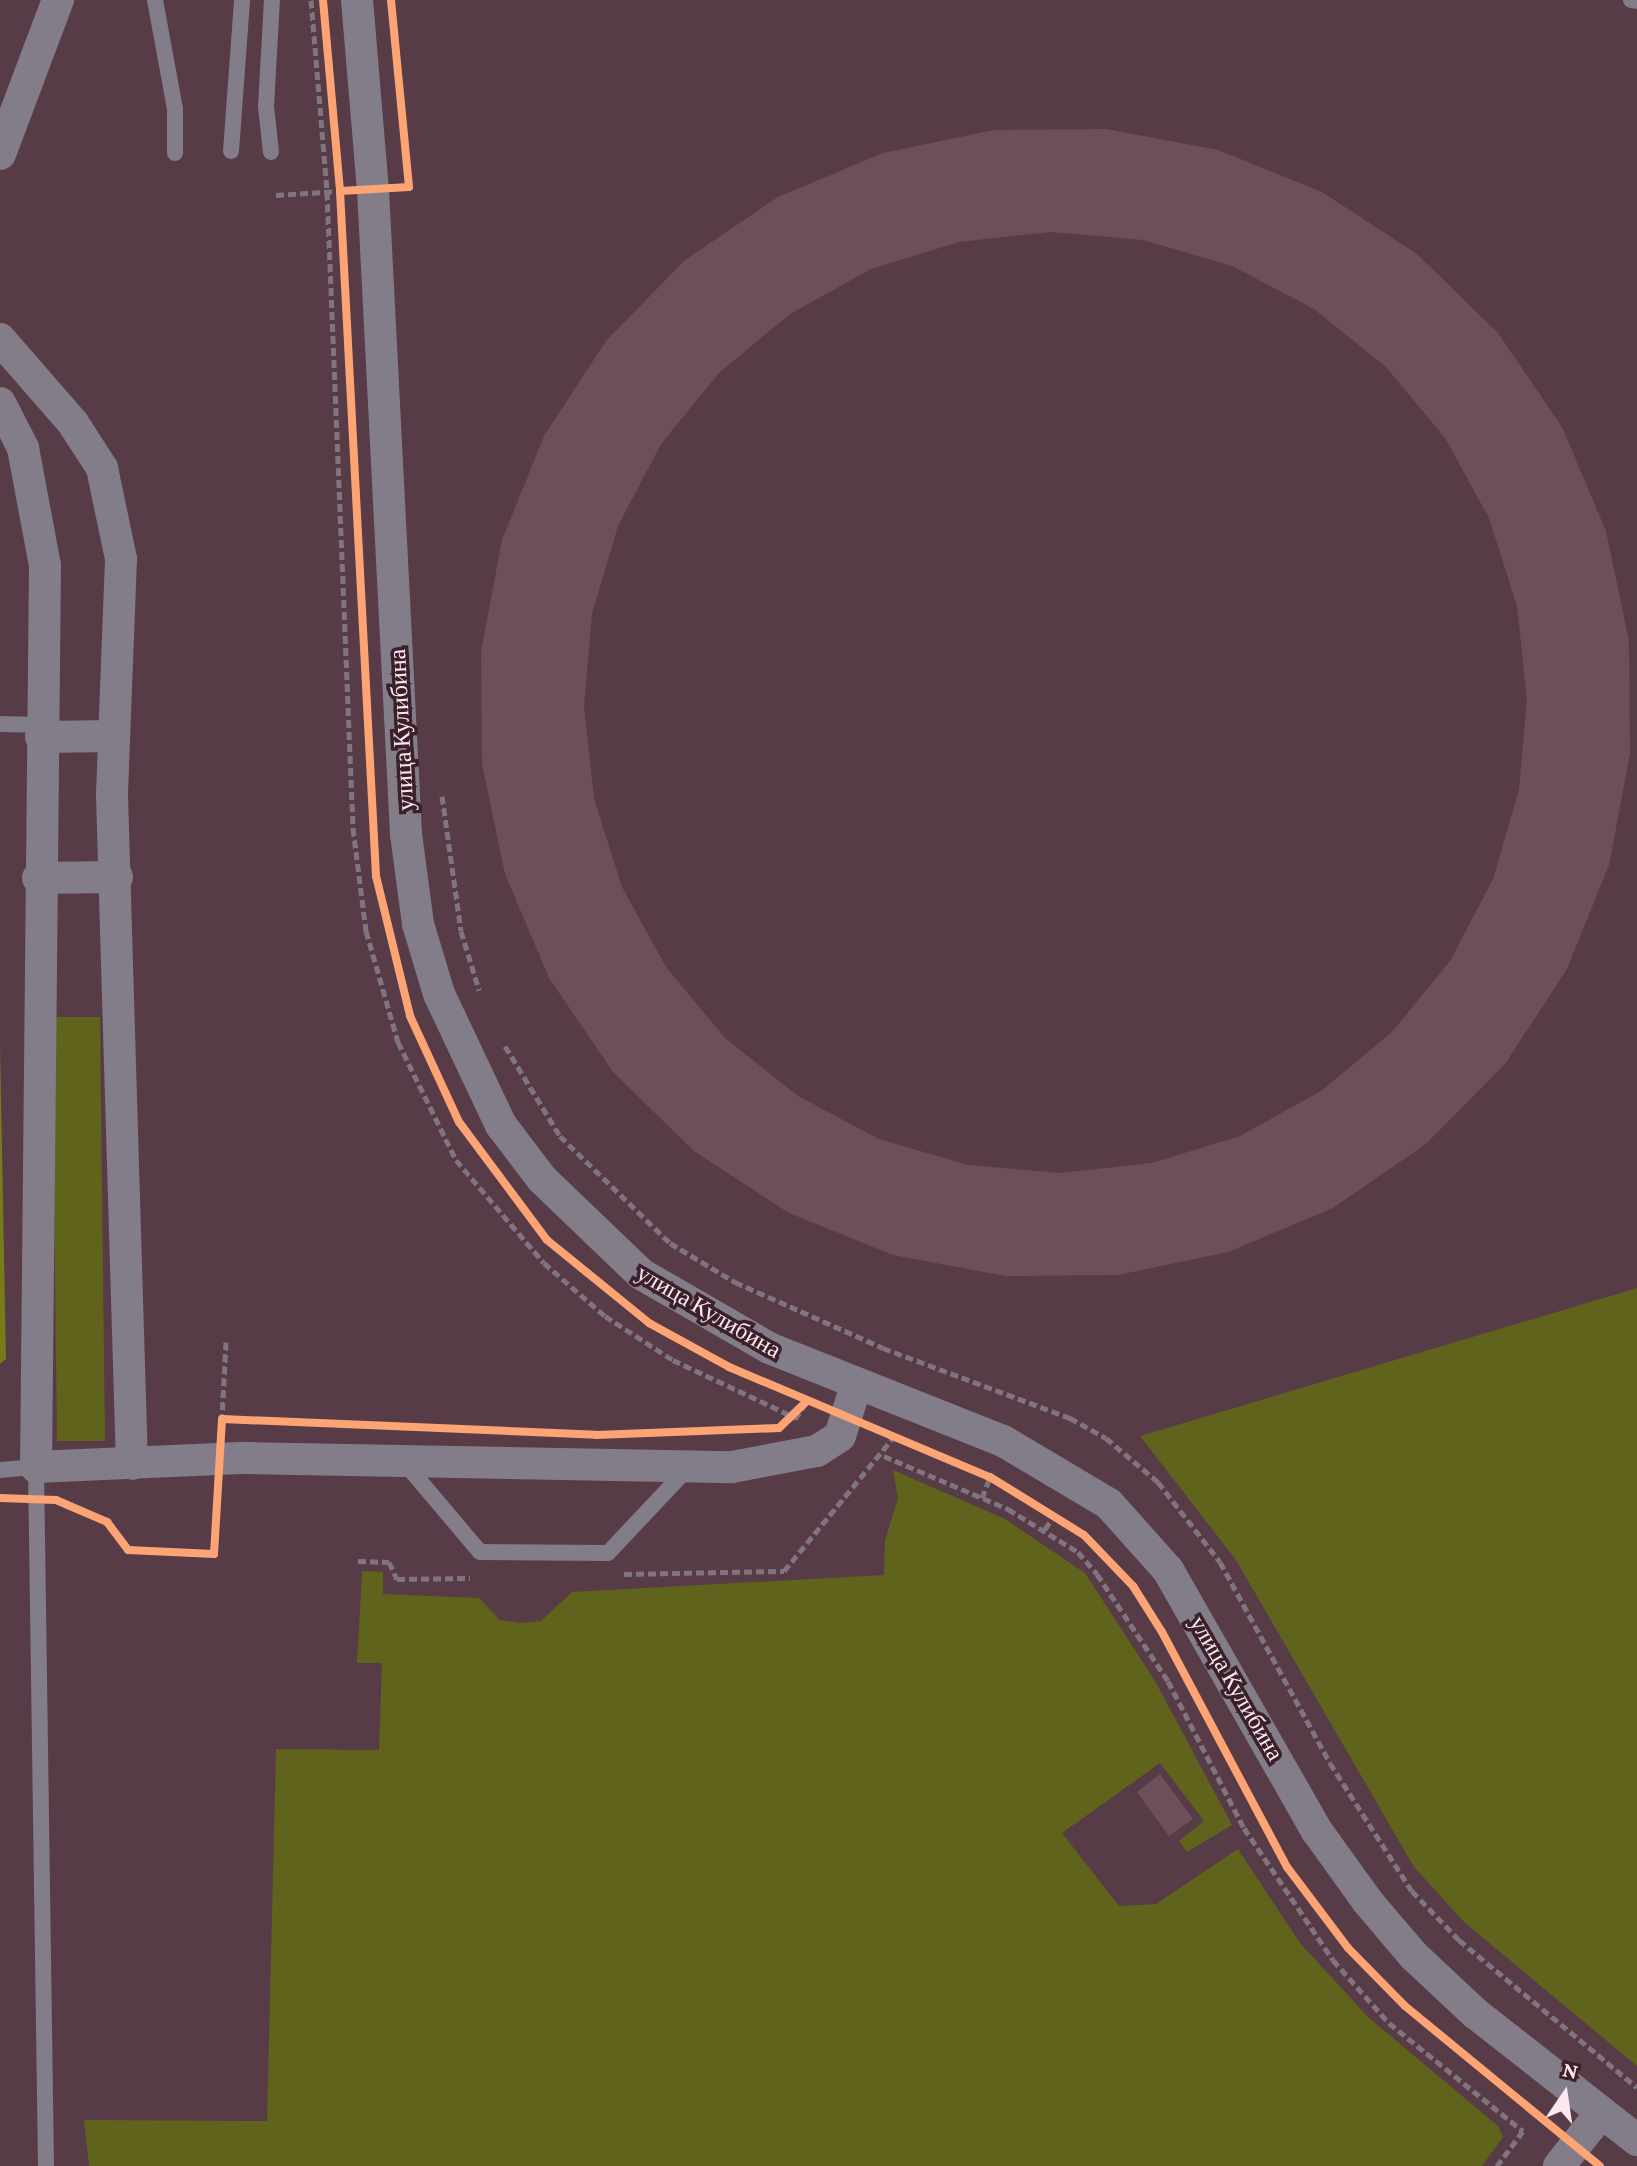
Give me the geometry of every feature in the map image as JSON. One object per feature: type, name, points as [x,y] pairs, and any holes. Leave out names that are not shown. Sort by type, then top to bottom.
[{"type":"street","points":[[0,154],[58,0]]},
{"type":"street","name":"улица Кулибина","points":[[357,0],[373,189],[406,834],[418,924],[439,994],[501,1125],[587,1227],[641,1274],[712,1318],[856,1386],[1016,1448],[1098,1497],[1137,1530],[1203,1626],[1317,1831],[1368,1902],[1414,1956],[1475,2013],[1637,2140]]},
{"type":"street","points":[[0,339],[73,423],[102,468],[121,559],[114,736],[132,1464]]},
{"type":"street","points":[[0,403],[23,448],[45,565],[38,878],[36,1467],[402,1460],[732,1467],[817,1451],[840,1436],[856,1386]]},
{"type":"street","points":[[41,731],[114,736]]},
{"type":"street","points":[[38,878],[117,877]]},
{"type":"street","points":[[1559,2166],[1601,2113]]},
{"type":"lane","points":[[155,0],[175,109],[175,153]]},
{"type":"lane","points":[[231,151],[242,0]]},
{"type":"lane","points":[[271,152],[266,107],[272,0]]},
{"type":"lane","points":[[0,724],[41,731]]},
{"type":"lane","points":[[402,1460],[480,1552],[608,1553],[691,1465]]},
{"type":"lane","points":[[0,1470],[36,1467],[46,2166]]},
{"type":"path","points":[[323,0],[341,220]]},
{"type":"path","points":[[276,195],[340,191]]},
{"type":"path","points":[[440,779],[461,931],[480,995]]},
{"type":"path","points":[[499,1035],[560,1136],[670,1243],[735,1282],[883,1348],[1070,1418],[1106,1438],[1158,1482],[1220,1562],[1330,1763],[1412,1891],[1459,1940],[1637,2087]]},
{"type":"path","points":[[222,1419],[226,1342]]},
{"type":"path","points":[[794,1395],[905,1443]]},
{"type":"path","points":[[884,1456],[1045,1529],[1078,1552],[1130,1618],[1244,1828],[1333,1960],[1389,2023],[1535,2141]]},
{"type":"path","points":[[978,1473],[1002,1484]]},
{"type":"path","points":[[982,1498],[990,1477]]},
{"type":"path","points":[[214,1554],[217,1498]]},
{"type":"path","points":[[56,1500],[107,1522],[128,1550]]},
{"type":"path","points":[[1046,1507],[1065,1520]]},
{"type":"path","points":[[1045,1529],[1056,1513]]},
{"type":"path","points":[[1497,2166],[1523,2131]]},
{"type":"shaded area","points":[[52,1017],[100,1017],[105,1441],[57,1441]]},
{"type":"shaded area","points":[[1637,1288],[1637,2066],[1464,1922],[1414,1867],[1236,1560],[1140,1436]]},
{"type":"shaded area","points":[[893,1470],[1005,1519],[1085,1573],[1155,1681],[1232,1825],[1187,1852],[1179,1841],[1204,1821],[1160,1763],[1062,1833],[1119,1906],[1156,1904],[1238,1849],[1300,1943],[1369,2018],[1498,2126],[1503,2137],[1482,2166],[89,2166],[84,2120],[267,2121],[276,1749],[379,1750],[382,1663],[357,1663],[362,1571],[383,1572],[383,1594],[479,1598],[500,1620],[521,1623],[541,1621],[572,1592],[884,1575],[885,1540],[898,1499]]},
{"type":"green space","points":[[0,1044],[6,1359],[0,1364]]},
{"type":"building","points":[[1106,129],[1218,150],[1322,192],[1417,254],[1498,333],[1562,427],[1606,531],[1629,641],[1630,754],[1609,865],[1567,969],[1505,1064],[1426,1144],[1333,1208],[1228,1252],[1118,1275],[1005,1276],[893,1255],[789,1213],[694,1151],[613,1072],[549,978],[505,874],[482,764],[481,651],[502,540],[544,436],[606,341],[685,260],[778,197],[883,153],[994,130]],"holes":[[[1051,232],[1143,240],[1232,266],[1314,309],[1386,367],[1445,438],[1489,518],[1517,606],[1527,699],[1519,790],[1493,879],[1450,961],[1392,1032],[1321,1091],[1240,1136],[1152,1163],[1060,1173],[968,1165],[879,1139],[798,1096],[725,1038],[666,967],[622,887],[594,799],[584,706],[592,614],[618,526],[661,444],[719,373],[790,314],[871,269],[959,242]]]},
{"type":"building","points":[[1160,1774],[1193,1819],[1169,1836],[1137,1792]]},
{"type":"cycle path","points":[[323,0],[340,191],[376,876],[410,1016],[459,1122],[547,1240],[649,1323],[729,1367],[990,1477],[1084,1535],[1133,1586],[1162,1632],[1287,1867],[1348,1948],[1405,2006],[1600,2166]]},
{"type":"cycle path","points":[[340,191],[409,187],[391,0]]},
{"type":"cycle path","points":[[0,1498],[56,1500],[107,1522],[128,1550],[214,1554],[222,1419],[596,1435],[779,1428],[807,1401]]}]
